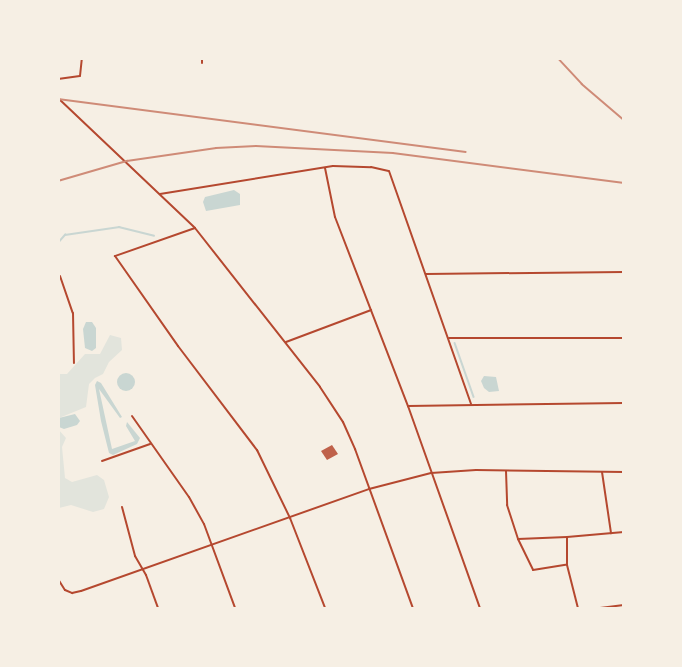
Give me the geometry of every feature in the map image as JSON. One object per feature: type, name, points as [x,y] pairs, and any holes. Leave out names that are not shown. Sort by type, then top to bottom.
[{"type":"street","points":[[58,79],[80,76],[82,58]]},
{"type":"street","points":[[58,98],[195,228],[286,342],[343,422],[413,609]]},
{"type":"street","points":[[160,194],[325,168],[371,166],[389,171],[471,404]]},
{"type":"street","points":[[325,168],[335,217],[408,406],[480,609]]},
{"type":"street","points":[[195,228],[115,256],[178,346],[257,450],[290,518],[325,609]]},
{"type":"street","points":[[426,274],[624,272]]},
{"type":"street","points":[[60,276],[73,314],[74,363]]},
{"type":"street","points":[[286,342],[370,310]]},
{"type":"street","points":[[449,338],[624,338]]},
{"type":"street","points":[[408,406],[624,403]]},
{"type":"street","points":[[132,416],[189,497],[212,546],[235,609]]},
{"type":"street","points":[[102,461],[150,444]]},
{"type":"street","points":[[506,471],[507,505],[518,539],[533,570],[567,565]]},
{"type":"street","points":[[602,472],[611,533]]},
{"type":"street","points":[[58,579],[65,590],[72,593],[212,546],[369,489],[431,473],[624,472]]},
{"type":"street","points":[[122,507],[135,556],[158,609]]},
{"type":"street","points":[[518,539],[624,532]]},
{"type":"street","points":[[567,537],[567,565],[578,609]]},
{"type":"street","points":[[600,609],[624,605]]},
{"type":"shaded area","points":[[234,190],[240,194],[240,205],[206,211],[203,202],[205,197]]},
{"type":"shaded area","points":[[86,322],[92,322],[96,328],[96,348],[92,351],[85,348],[83,329]]},
{"type":"shaded area","points":[[110,335],[121,338],[122,350],[109,362],[103,374],[89,384],[86,407],[59,418],[59,374],[67,374],[85,354],[100,354]]},
{"type":"shaded area","points":[[126,373],[132,376],[135,382],[132,388],[126,391],[120,388],[117,382],[120,376]]},
{"type":"shaded area","points":[[484,376],[496,377],[499,391],[489,392],[484,388],[481,381]]},
{"type":"shaded area","points":[[97,381],[101,383],[122,417],[120,418],[99,389],[112,449],[135,441],[126,426],[127,422],[140,438],[137,444],[113,455],[109,453],[101,421],[95,385]]},
{"type":"shaded area","points":[[75,414],[80,421],[77,425],[64,429],[59,427],[59,418]]},
{"type":"shaded area","points":[[58,429],[66,438],[62,447],[65,478],[72,482],[97,475],[104,480],[109,497],[104,509],[93,512],[71,505],[59,508]]},
{"type":"building","points":[[332,445],[338,454],[327,460],[321,451]]},
{"type":"waterway","points":[[58,243],[65,235],[119,227],[154,236]]},
{"type":"waterway","points":[[455,343],[474,397]]},
{"type":"railway","points":[[558,58],[582,84],[624,120]]},
{"type":"railway","points":[[58,99],[466,152]]},
{"type":"railway","points":[[58,181],[127,161],[216,148],[256,146],[393,153],[624,183]]}]
